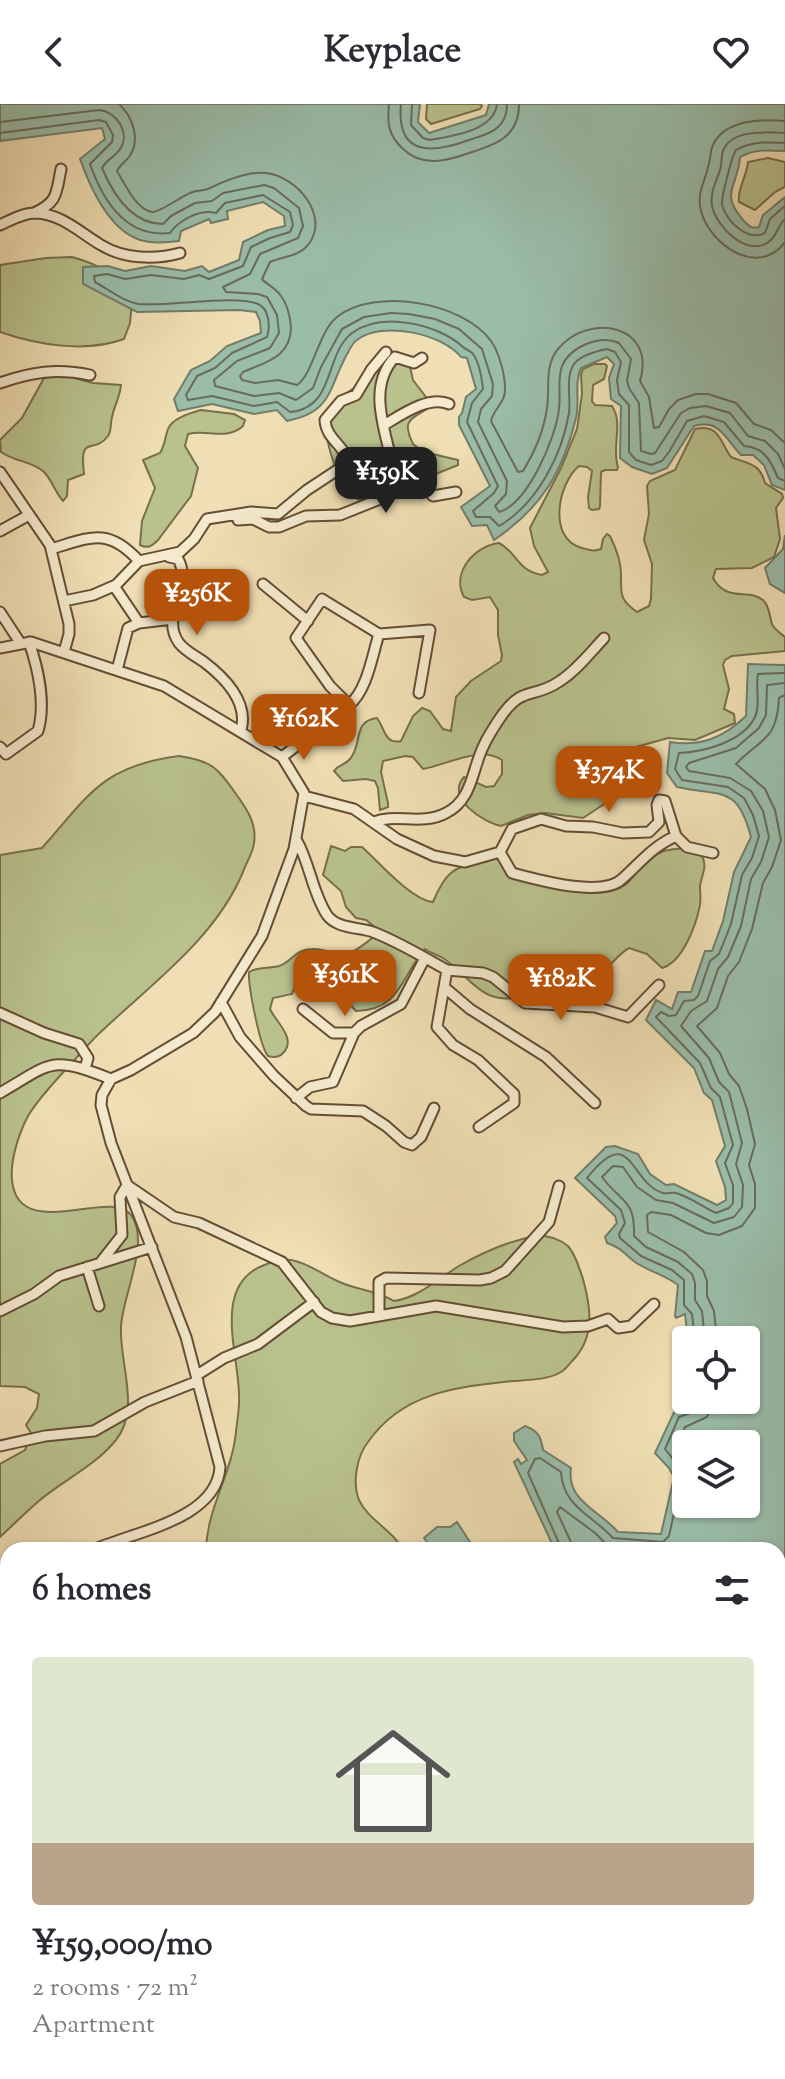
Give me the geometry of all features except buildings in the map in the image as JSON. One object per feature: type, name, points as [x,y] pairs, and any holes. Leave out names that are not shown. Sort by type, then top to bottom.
[{"type":"street","points":[[0,225],[52,203],[61,169]]},
{"type":"street","points":[[34,213],[59,218],[116,252],[163,257],[180,253]]},
{"type":"street","points":[[64,601],[93,595],[114,586],[139,561],[180,552],[194,539],[207,519],[251,512],[278,514],[345,465],[348,461],[346,454],[333,441],[325,420],[341,401],[356,395],[386,352]]},
{"type":"street","points":[[220,517],[233,522],[253,519],[273,527],[306,516],[340,515],[380,499],[392,466],[379,410],[380,391],[391,361],[399,358],[417,363],[422,358]]},
{"type":"street","points":[[0,383],[53,370],[90,375]]},
{"type":"street","points":[[384,425],[428,404],[442,400],[449,404]]},
{"type":"street","points":[[392,466],[414,469],[420,483],[433,496],[456,492]]},
{"type":"street","points":[[0,472],[51,549],[69,634],[64,652]]},
{"type":"street","points":[[0,531],[29,515]]},
{"type":"street","points":[[51,549],[97,536],[122,544],[139,561]]},
{"type":"street","points":[[162,556],[178,559],[183,568],[182,588],[173,619],[180,645],[219,674],[236,695],[241,711],[241,730]]},
{"type":"street","points":[[263,584],[308,621]]},
{"type":"street","points":[[114,586],[139,623]]},
{"type":"street","points":[[349,705],[330,686],[296,638],[322,599],[379,634],[430,630],[419,693]]},
{"type":"street","points":[[0,612],[25,643],[41,699],[38,731],[6,754],[0,747]]},
{"type":"street","points":[[117,670],[128,628],[139,623],[173,619]]},
{"type":"street","points":[[282,757],[349,705],[360,690],[379,634]]},
{"type":"street","points":[[374,822],[387,817],[416,820],[438,816],[451,809],[468,791],[484,745],[507,708],[523,694],[558,683],[604,638]]},
{"type":"street","points":[[0,648],[25,643],[64,652],[164,686],[282,757],[304,796],[296,839],[262,936],[215,1012],[193,1033],[111,1079],[102,1095],[101,1105],[111,1143],[186,1337],[220,1467],[220,1480],[214,1489],[184,1515],[161,1527],[117,1542]]},
{"type":"street","points":[[304,796],[354,809],[412,848],[465,862],[500,852],[512,829],[541,819],[566,826],[623,833],[649,832],[659,822],[659,800],[665,801],[676,836],[687,847],[713,853]]},
{"type":"street","points":[[500,852],[512,873],[601,888],[617,883],[651,850],[676,836]]},
{"type":"street","points":[[296,839],[307,857],[321,902],[331,919],[355,929],[371,931],[447,970],[471,970],[493,977],[525,1003],[595,1007],[628,1017],[659,985]]},
{"type":"street","points":[[296,1098],[310,1087],[333,1082],[354,1033],[401,1004],[425,958]]},
{"type":"street","points":[[447,970],[437,1027],[453,1045],[478,1060],[514,1094],[514,1103],[479,1127]]},
{"type":"street","points":[[444,987],[470,1009],[546,1057],[595,1103]]},
{"type":"street","points":[[221,1002],[240,1037],[296,1098],[311,1109],[363,1111],[409,1145],[417,1143],[434,1108]]},
{"type":"street","points":[[303,1009],[333,1033],[354,1033]]},
{"type":"street","points":[[0,1013],[79,1044],[88,1058],[85,1069]]},
{"type":"street","points":[[0,1093],[50,1064],[85,1069],[111,1079]]},
{"type":"street","points":[[100,1263],[122,1235],[120,1197],[127,1185]]},
{"type":"street","points":[[127,1185],[174,1217],[199,1223],[282,1262],[321,1312],[342,1321],[436,1306],[563,1327],[588,1326],[608,1319],[618,1328],[631,1326],[654,1304]]},
{"type":"street","points":[[379,1315],[379,1282],[386,1278],[480,1280],[505,1271],[549,1222],[559,1186]]},
{"type":"street","points":[[0,1311],[34,1294],[59,1276],[152,1247]]},
{"type":"street","points":[[87,1267],[99,1306]]},
{"type":"street","points":[[0,1446],[45,1436],[94,1431],[145,1402],[198,1378],[224,1358],[258,1344],[314,1302]]},
{"type":"green space","points":[[427,104],[482,106],[431,124],[426,119]]},
{"type":"green space","points":[[768,158],[785,162],[785,187],[755,210],[739,202],[739,192],[748,162]]},
{"type":"green space","points":[[72,257],[107,272],[132,301],[130,323],[124,339],[94,346],[62,346],[0,332],[0,265]]},
{"type":"green space","points":[[389,350],[408,358],[413,380],[426,397],[427,409],[409,422],[408,430],[413,444],[424,452],[458,460],[458,465],[431,476],[406,462],[389,463],[380,488],[373,497],[359,500],[344,484],[333,459],[327,432],[328,411]]},
{"type":"green space","points":[[594,364],[607,366],[604,379],[593,385],[592,401],[595,405],[612,406],[615,413],[618,467],[617,470],[601,472],[599,509],[589,508],[592,471],[579,466],[572,474],[561,497],[560,523],[564,534],[571,543],[594,551],[601,549],[607,534],[610,536],[620,564],[624,600],[637,612],[649,606],[652,564],[644,540],[649,514],[647,486],[650,481],[675,470],[695,429],[714,431],[731,457],[757,468],[765,483],[782,494],[783,498],[776,508],[780,539],[774,557],[752,568],[716,569],[713,578],[731,593],[751,595],[765,602],[773,626],[785,637],[785,651],[732,656],[725,660],[723,665],[729,689],[724,709],[734,714],[735,723],[695,740],[668,738],[636,747],[627,758],[627,789],[583,818],[545,813],[528,815],[501,826],[485,820],[469,808],[459,793],[464,777],[486,787],[494,786],[502,774],[502,760],[484,755],[463,757],[423,769],[413,757],[383,761],[381,772],[388,807],[380,810],[375,781],[343,781],[334,771],[350,759],[361,728],[369,720],[377,718],[388,738],[401,741],[413,716],[422,708],[430,711],[443,729],[451,731],[456,697],[471,681],[501,661],[498,610],[490,597],[472,600],[464,597],[460,579],[467,562],[474,555],[499,543],[533,573],[542,575],[548,572],[534,546],[530,528],[577,429],[583,369]]},
{"type":"green space","points":[[63,375],[93,383],[121,385],[109,434],[102,442],[85,449],[84,474],[68,480],[67,496],[63,501],[44,472],[1,452],[0,440],[22,418],[44,378]]},
{"type":"green space","points":[[201,410],[234,414],[245,420],[243,426],[230,433],[188,434],[185,446],[198,468],[191,496],[156,542],[148,547],[140,545],[142,521],[155,488],[143,460],[160,453],[173,422]]},
{"type":"green space","points":[[179,756],[213,767],[244,805],[253,823],[255,836],[251,854],[231,895],[200,938],[94,1038],[36,1104],[21,1130],[12,1164],[12,1180],[18,1199],[30,1209],[47,1212],[105,1207],[120,1208],[131,1215],[136,1226],[137,1254],[121,1327],[127,1414],[123,1428],[108,1449],[40,1500],[0,1537],[0,1464],[25,1450],[31,1433],[26,1425],[37,1408],[39,1394],[25,1387],[0,1386],[0,855],[42,848],[99,786],[132,767]]},
{"type":"green space","points":[[331,846],[345,851],[351,847],[362,847],[405,888],[433,902],[444,880],[456,869],[495,857],[502,861],[508,875],[551,887],[601,893],[625,885],[656,854],[693,848],[704,860],[700,905],[682,951],[662,968],[647,954],[629,948],[592,978],[530,997],[500,998],[489,995],[447,961],[425,949],[391,998],[371,1009],[356,1011],[328,976],[321,971],[302,970],[292,994],[273,998],[270,1009],[288,1040],[280,1056],[268,1056],[255,1016],[249,972],[279,966],[306,950],[347,954],[375,936],[376,928],[366,920],[356,918],[346,907],[341,891],[323,875]]},
{"type":"green space","points":[[540,1235],[555,1239],[571,1250],[588,1300],[589,1321],[585,1341],[574,1359],[556,1375],[472,1386],[433,1395],[414,1402],[382,1425],[361,1454],[356,1477],[357,1493],[363,1507],[398,1542],[207,1542],[234,1447],[239,1400],[233,1305],[237,1289],[247,1276],[269,1263],[291,1260],[342,1283],[394,1301],[420,1292],[488,1251]]},
{"type":"water","points":[[0,104],[420,104],[418,122],[429,133],[486,115],[489,104],[785,104],[785,151],[756,151],[740,157],[731,196],[736,210],[754,228],[759,227],[763,215],[785,197],[785,490],[772,485],[764,465],[753,455],[741,455],[722,432],[710,425],[694,426],[667,468],[652,474],[632,467],[620,458],[621,406],[611,399],[609,378],[614,364],[607,357],[581,368],[576,418],[564,456],[547,488],[525,515],[494,540],[487,525],[472,526],[461,507],[490,486],[459,425],[466,397],[476,389],[467,358],[427,336],[381,331],[357,340],[327,398],[313,412],[302,417],[287,421],[277,410],[254,414],[212,404],[178,411],[174,399],[191,370],[210,361],[227,346],[261,333],[256,312],[137,312],[83,284],[83,267],[108,266],[125,271],[151,266],[185,271],[202,266],[209,272],[239,260],[243,242],[285,226],[284,216],[263,202],[227,211],[228,219],[211,223],[209,219],[181,231],[179,241],[140,240],[129,235],[110,217],[95,194],[80,159],[105,139],[102,128],[0,141]]},
{"type":"water","points":[[785,535],[785,593],[770,584],[765,568],[783,549]]},
{"type":"water","points":[[748,664],[785,665],[785,1542],[551,1542],[514,1462],[518,1459],[521,1464],[527,1460],[514,1441],[514,1433],[525,1426],[538,1435],[543,1450],[571,1468],[571,1479],[579,1497],[618,1532],[661,1534],[672,1486],[672,1518],[760,1518],[760,1430],[672,1430],[672,1473],[655,1453],[673,1414],[760,1414],[760,1326],[686,1326],[685,1314],[676,1318],[678,1285],[607,1243],[605,1237],[617,1223],[615,1216],[575,1178],[606,1147],[615,1146],[638,1154],[650,1174],[666,1185],[674,1184],[717,1205],[726,1200],[716,1161],[725,1146],[712,1100],[704,1093],[694,1068],[646,1020],[656,1000],[672,1009],[678,992],[691,992],[705,951],[712,951],[723,921],[734,872],[751,837],[740,808],[733,801],[716,793],[677,787],[667,773],[670,742],[702,742],[721,735],[746,716]]},
{"type":"water","points":[[457,1522],[470,1542],[427,1542],[424,1538],[437,1527],[450,1527]]}]
